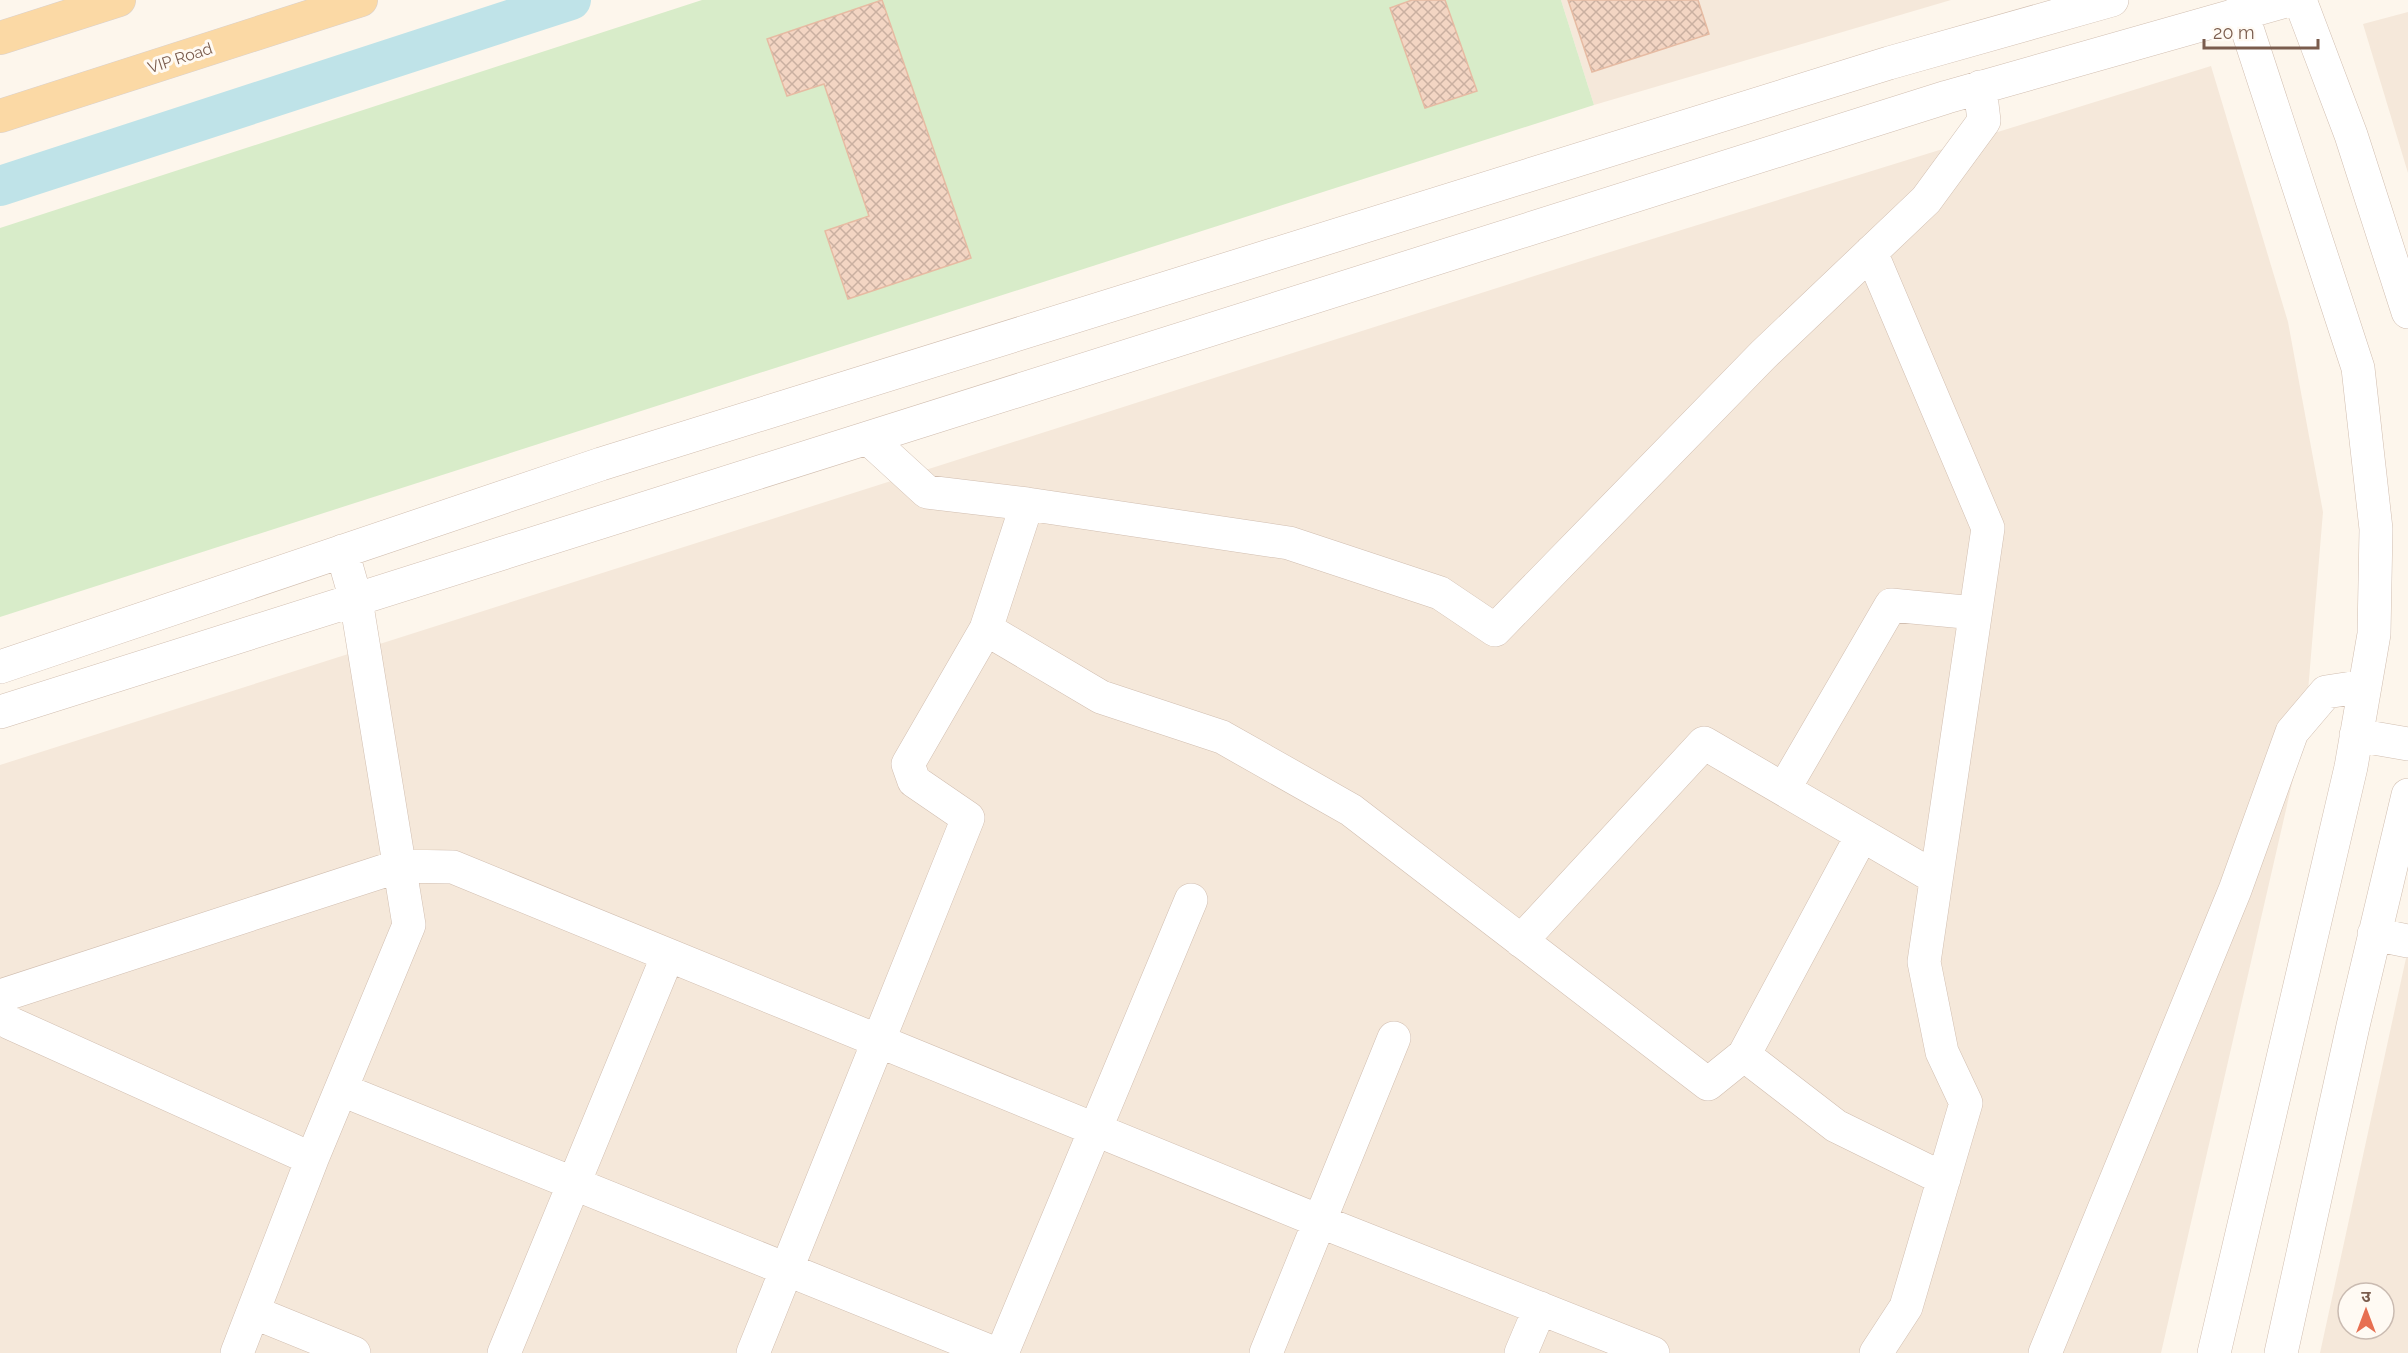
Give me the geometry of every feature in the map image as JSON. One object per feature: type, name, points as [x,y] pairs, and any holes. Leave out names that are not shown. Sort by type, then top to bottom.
[{"type":"main road","points":[[0,38],[119,0]]},
{"type":"main road","name":"VIP Road","points":[[0,116],[361,0]]},
{"type":"street","points":[[0,667],[600,464],[1878,66],[2112,0]]},
{"type":"street","points":[[0,712],[1980,87],[2242,7],[2289,0]]},
{"type":"street","points":[[2300,0],[2351,135],[2395,230],[2408,312]]},
{"type":"street","points":[[2214,1353],[2356,735],[2374,634],[2376,529],[2358,368],[2242,7]]},
{"type":"street","points":[[868,438],[927,492],[1027,504],[1289,543],[1440,593],[1495,630],[1762,356],[1926,200],[1984,121],[1980,87]]},
{"type":"street","points":[[1871,252],[1988,528],[1924,962],[1942,1052],[1966,1103],[1906,1307],[1876,1353]]},
{"type":"street","points":[[753,1353],[968,818],[914,781],[908,764],[986,629],[1027,504]]},
{"type":"street","points":[[237,1353],[312,1159],[409,925],[356,600],[342,551]]},
{"type":"street","points":[[1784,789],[1891,605],[1975,614]]},
{"type":"street","points":[[986,629],[1101,697],[1222,737],[1351,810],[1708,1084],[1744,1055],[1862,836]]},
{"type":"street","points":[[2045,1353],[2235,890],[2292,732],[2326,692],[2365,686]]},
{"type":"street","points":[[2356,735],[2408,744]]},
{"type":"street","points":[[1521,941],[1704,743],[1936,878]]},
{"type":"street","points":[[2282,1353],[2374,934],[2408,795]]},
{"type":"street","points":[[8,1014],[399,866],[453,867],[1319,1221],[1653,1353]]},
{"type":"street","points":[[1002,1353],[1191,900]]},
{"type":"street","points":[[2374,934],[2408,941]]},
{"type":"street","points":[[504,1353],[668,955]]},
{"type":"street","points":[[8,1014],[312,1159]]},
{"type":"street","points":[[1266,1353],[1394,1038]]},
{"type":"street","points":[[1744,1055],[1836,1126],[1944,1179]]},
{"type":"street","points":[[342,1090],[994,1353]]},
{"type":"street","points":[[1521,1353],[1540,1308]]},
{"type":"street","points":[[253,1312],[354,1353]]},
{"type":"shaded area","points":[[1561,0],[1951,0],[1594,105]]},
{"type":"shaded area","points":[[2408,12],[2408,173],[2363,24]]},
{"type":"shaded area","points":[[2211,66],[2288,322],[2323,512],[2305,727],[2161,1353],[0,1353],[0,765],[1594,257]]},
{"type":"shaded area","points":[[2408,949],[2408,1353],[2320,1353]]},
{"type":"green space","points":[[702,0],[1561,0],[1594,105],[0,617],[0,228]]},
{"type":"building","points":[[882,0],[971,258],[848,299],[825,231],[869,216],[824,84],[787,96],[767,39]]},
{"type":"building","points":[[1412,0],[1445,0],[1477,91],[1425,108],[1390,8]]},
{"type":"building","points":[[1568,0],[1698,0],[1709,34],[1592,72]]},
{"type":"waterway","points":[[0,186],[571,0]]}]
